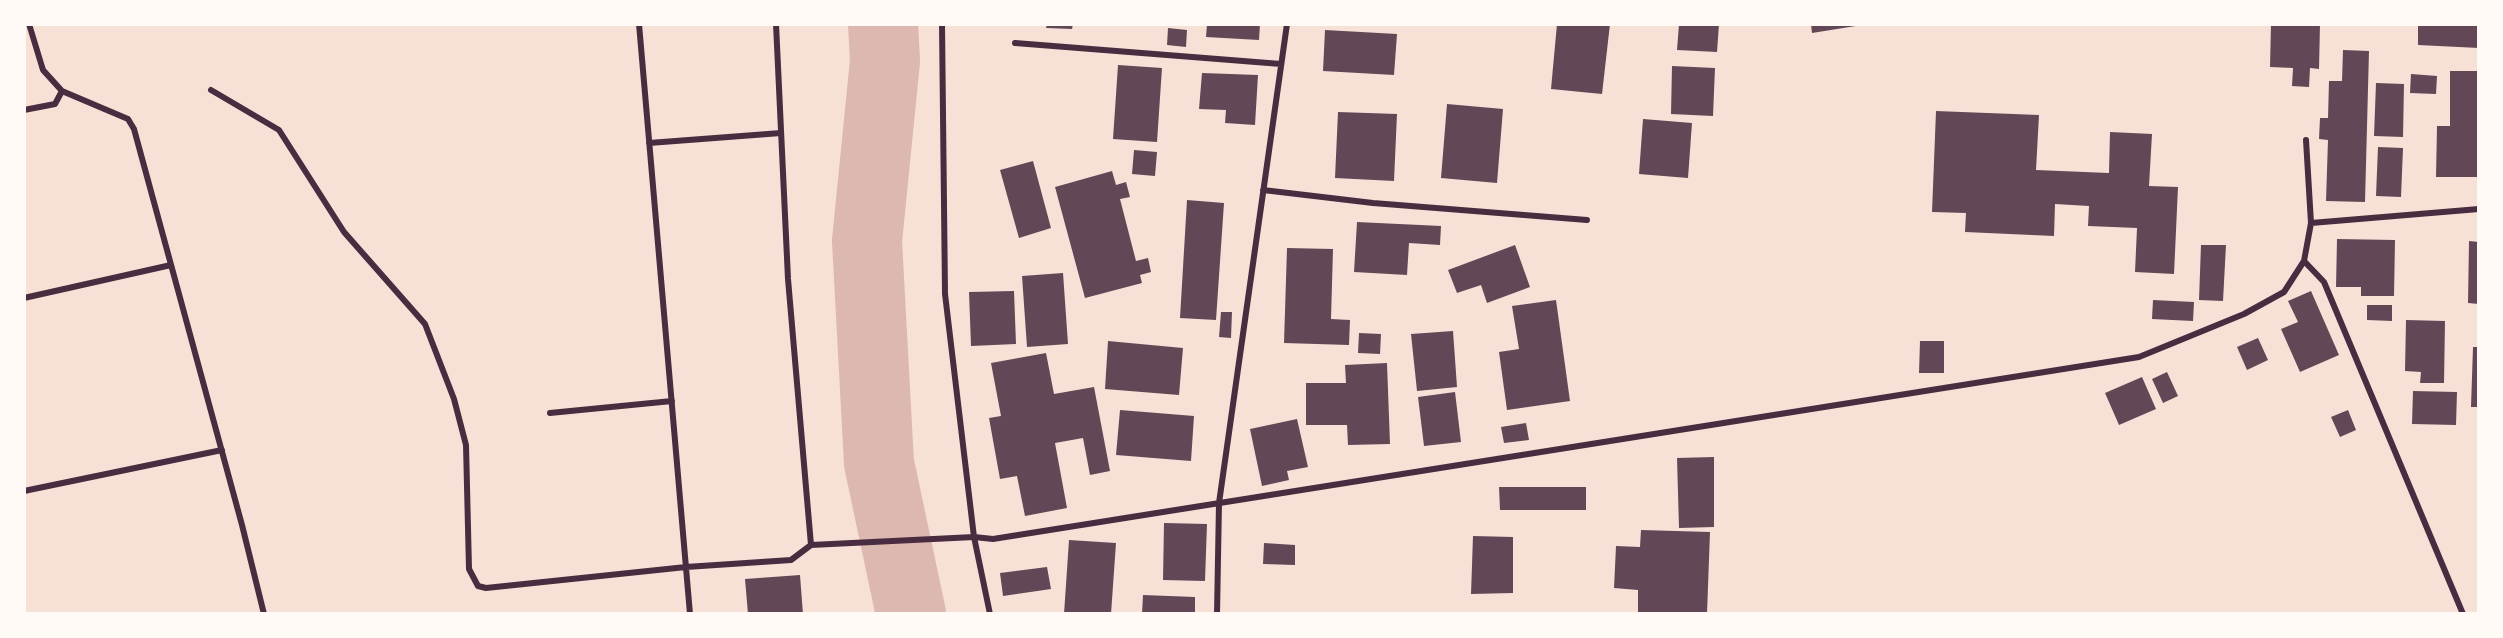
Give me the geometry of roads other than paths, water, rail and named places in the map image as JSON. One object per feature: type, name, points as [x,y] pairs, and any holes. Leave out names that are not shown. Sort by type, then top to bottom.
[{"type":"street","points":[[28,24],[42,69],[62,91],[128,119],[134,129],[222,450],[264,614]]},
{"type":"street","points":[[639,24],[690,614]]},
{"type":"street","points":[[776,24],[788,279],[811,545]]},
{"type":"street","points":[[942,24],[945,294],[974,537],[990,614]]},
{"type":"street","points":[[1217,614],[1219,503],[1287,24]]},
{"type":"street","points":[[1015,43],[1281,64]]},
{"type":"street","points":[[211,90],[279,130],[344,232],[425,324],[453,399],[466,445],[469,569],[478,586],[486,588],[686,567],[791,560],[811,545],[974,537],[993,539],[2139,357],[2244,314],[2284,292],[2304,261],[2311,223],[2306,140]]},
{"type":"street","points":[[24,110],[55,104],[62,91]]},
{"type":"street","points":[[649,143],[781,133]]},
{"type":"street","points":[[1263,190],[1373,203],[1587,220]]},
{"type":"street","points":[[2311,223],[2479,208]]},
{"type":"street","points":[[2304,261],[2324,282],[2463,614]]},
{"type":"street","points":[[24,298],[171,265]]},
{"type":"street","points":[[550,413],[672,401]]},
{"type":"street","points":[[24,491],[222,450]]},
{"type":"waterway","points":[[883,24],[885,61],[867,241],[879,463],[911,614]]}]
